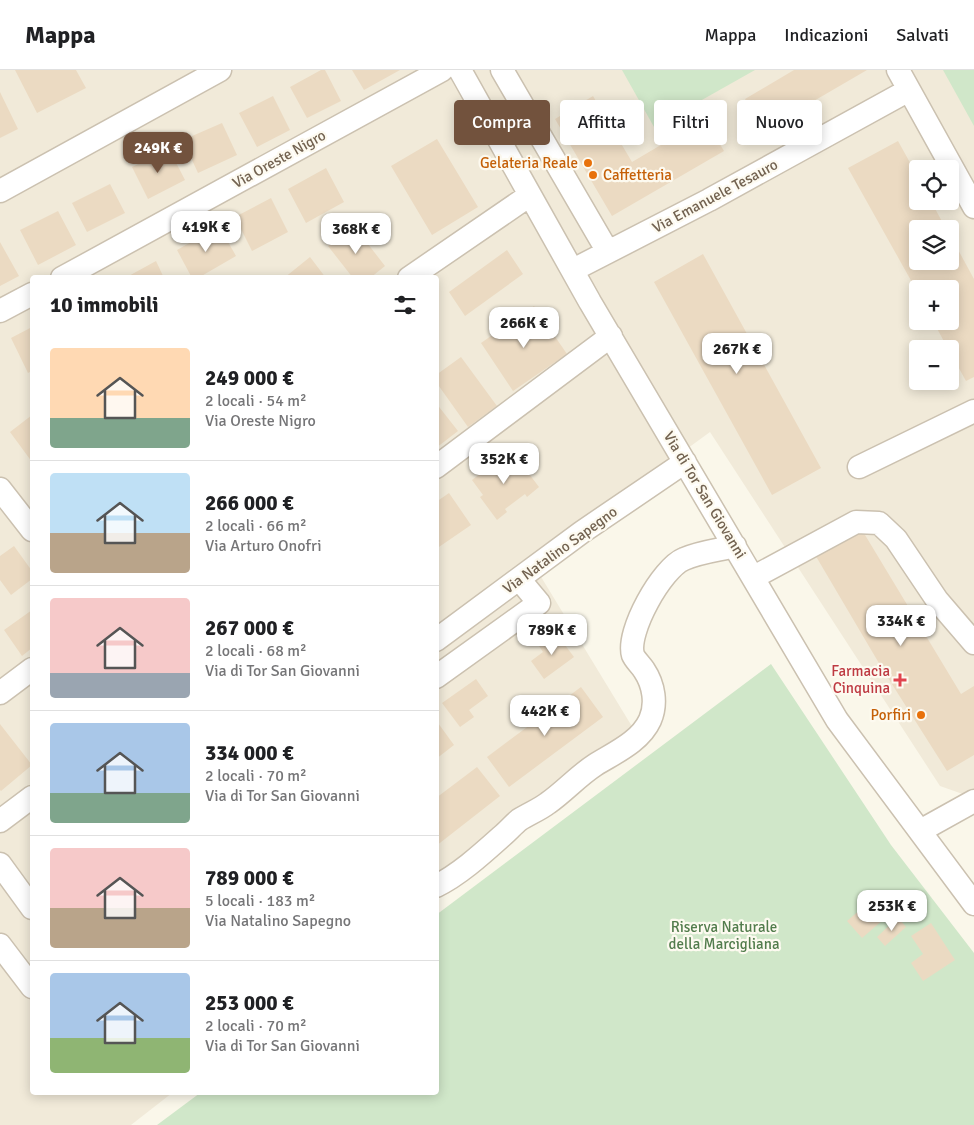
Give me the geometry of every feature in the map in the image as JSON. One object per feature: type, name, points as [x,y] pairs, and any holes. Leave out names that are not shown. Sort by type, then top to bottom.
[{"type":"street","points":[[0,190],[220,70]]},
{"type":"street","name":"Via Oreste Nigro","points":[[67,275],[442,70]]},
{"type":"street","name":"Via di Tor San Giovanni","points":[[460,70],[611,336],[837,720],[974,904]]},
{"type":"street","points":[[502,70],[608,252]]},
{"type":"street","points":[[898,70],[974,207]]},
{"type":"street","name":"Via Emanuele Tesauro","points":[[573,270],[709,200],[909,90]]},
{"type":"street","points":[[413,275],[530,195]]},
{"type":"street","points":[[0,312],[30,295]]},
{"type":"street","points":[[439,466],[611,336]]},
{"type":"street","points":[[859,466],[974,411]]},
{"type":"street","name":"Via Natalino Sapegno","points":[[439,638],[582,532],[685,462]]},
{"type":"street","points":[[0,489],[30,527]]},
{"type":"street","points":[[754,577],[856,522],[879,523],[896,539],[937,600],[974,643]]},
{"type":"street","points":[[439,884],[452,877],[491,846],[519,820],[548,803],[565,790],[577,777],[635,739],[646,727],[654,706],[654,698],[645,672],[634,655],[633,634],[664,574],[676,563],[684,558],[735,546]]},
{"type":"street","points":[[439,675],[540,603],[519,579]]},
{"type":"street","points":[[0,693],[30,670]]},
{"type":"street","points":[[0,821],[30,798]]},
{"type":"street","points":[[920,831],[974,801]]},
{"type":"street","points":[[0,864],[30,905]]},
{"type":"street","points":[[0,945],[30,984]]},
{"type":"shaded area","points":[[0,70],[974,70],[974,798],[940,786],[710,432],[532,562],[636,733],[439,885],[439,275],[30,275],[30,1095],[169,1095],[131,1125],[0,1125]]},
{"type":"green space","points":[[622,70],[755,70],[702,100],[654,100],[654,127],[644,109],[644,100],[639,100]]},
{"type":"green space","points":[[943,70],[974,70],[974,126]]},
{"type":"green space","name":"Riserva Naturale della Marcigliana","points":[[771,664],[891,845],[974,953],[974,1125],[157,1125],[197,1095],[439,1095],[439,913]]},
{"type":"building","points":[[15,70],[76,70],[86,88],[37,113]]},
{"type":"building","points":[[321,70],[325,70],[341,101],[307,118],[290,87]]},
{"type":"building","points":[[352,70],[400,70],[364,90]]},
{"type":"building","points":[[794,70],[867,70],[816,100],[745,99]]},
{"type":"building","points":[[0,92],[18,129],[0,138]]},
{"type":"building","points":[[273,96],[290,130],[257,147],[239,113]]},
{"type":"building","points":[[593,96],[595,100],[586,100]]},
{"type":"building","points":[[560,116],[560,128],[555,119]]},
{"type":"building","points":[[222,123],[237,155],[198,173],[183,140]]},
{"type":"building","points":[[437,139],[478,207],[432,235],[391,166]]},
{"type":"building","points":[[898,141],[909,161],[909,210],[936,210],[941,220],[909,220],[909,270],[959,270],[959,252],[974,279],[974,377],[966,381],[959,368],[959,340],[943,340],[938,330],[959,330],[959,280],[911,280],[848,168]]},
{"type":"building","points":[[570,145],[622,145],[632,162],[661,145],[720,145],[724,151],[612,216]]},
{"type":"building","points":[[169,149],[185,180],[148,199],[132,167]]},
{"type":"building","points":[[326,168],[344,202],[306,223],[288,189]]},
{"type":"building","points":[[110,184],[125,213],[87,232],[72,203]]},
{"type":"building","points":[[271,198],[288,232],[252,251],[235,217]]},
{"type":"building","points":[[58,211],[76,245],[38,265],[20,230]]},
{"type":"building","points":[[219,226],[236,256],[203,275],[190,275],[177,250]]},
{"type":"building","points":[[354,226],[385,266],[374,275],[351,275],[328,246]]},
{"type":"building","points":[[0,242],[19,276],[0,286]]},
{"type":"building","points":[[507,250],[523,274],[465,316],[449,292]]},
{"type":"building","points":[[703,254],[821,468],[772,495],[654,282]]},
{"type":"building","points":[[310,257],[324,275],[288,275]]},
{"type":"building","points":[[156,261],[163,275],[130,275]]},
{"type":"building","points":[[534,306],[567,354],[513,391],[481,343]]},
{"type":"building","points":[[30,328],[30,372],[28,373],[11,338]]},
{"type":"building","points":[[461,357],[497,406],[468,427],[439,386],[439,373]]},
{"type":"building","points":[[439,407],[458,431],[439,446]]},
{"type":"building","points":[[30,417],[30,459],[10,432]]},
{"type":"building","points":[[508,452],[517,464],[520,462],[539,487],[527,497],[525,494],[505,509],[507,512],[497,520],[480,497],[483,495],[472,480]]},
{"type":"building","points":[[449,493],[471,525],[439,547],[439,500]]},
{"type":"building","points":[[859,525],[961,694],[974,686],[974,755],[947,771],[883,670],[814,553]]},
{"type":"building","points":[[14,546],[30,568],[30,581],[11,595],[0,580],[0,556]]},
{"type":"building","points":[[30,611],[30,650],[22,656],[4,630]]},
{"type":"building","points":[[556,633],[574,657],[544,679],[531,661],[543,652],[539,646]]},
{"type":"building","points":[[476,679],[488,696],[469,710],[474,717],[460,727],[442,703]]},
{"type":"building","points":[[581,687],[603,717],[509,787],[487,757]]},
{"type":"building","points":[[0,724],[30,762],[30,767],[0,790]]},
{"type":"building","points":[[439,724],[454,745],[439,757]]},
{"type":"building","points":[[477,767],[500,796],[439,844],[439,796]]},
{"type":"building","points":[[869,902],[883,920],[862,938],[847,921]]},
{"type":"building","points":[[898,917],[906,927],[885,946],[877,937]]},
{"type":"building","points":[[931,923],[955,960],[923,981],[911,963],[923,954],[911,936]]},
{"type":"place","name":"Gelateria Reale","points":[[588,163]]},
{"type":"place","name":"Caffetteria","points":[[593,175]]},
{"type":"place","name":"Farmacia Cinquina","points":[[900,680]]},
{"type":"place","name":"Porfiri","points":[[921,715]]}]
